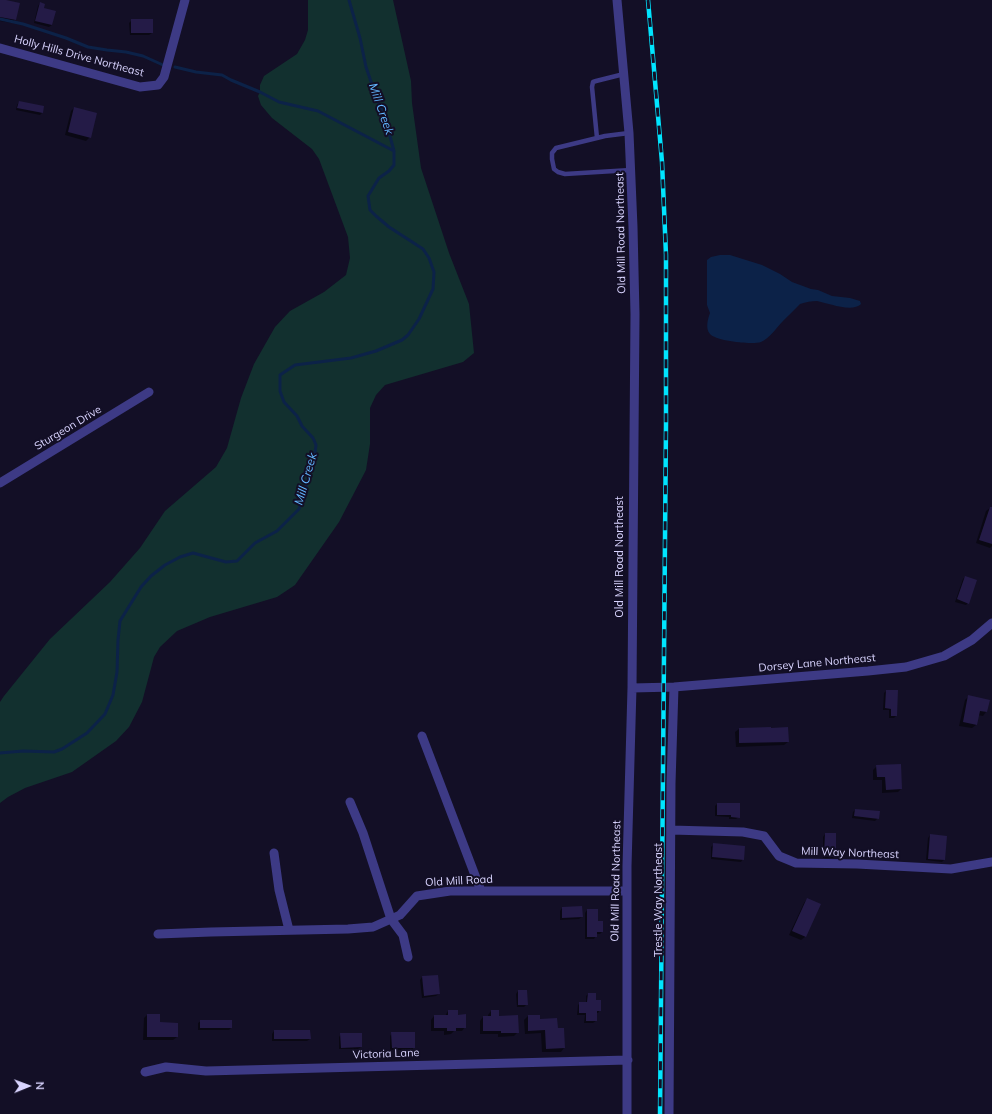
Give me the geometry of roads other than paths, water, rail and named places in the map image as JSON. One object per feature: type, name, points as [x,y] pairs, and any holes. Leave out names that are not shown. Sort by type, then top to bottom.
[{"type":"street","name":"Holly Hills Drive Northeast","points":[[0,48],[140,87],[158,85],[164,77],[185,0]]},
{"type":"street","name":"Old Mill Road Northeast","points":[[617,0],[629,133],[635,314],[632,688],[627,891],[627,1114]]},
{"type":"street","name":"Sturgeon Drive","points":[[0,483],[149,392]]},
{"type":"street","name":"Dorsey Lane Northeast","points":[[632,688],[674,687],[906,667],[944,656],[972,640],[992,623]]},
{"type":"street","name":"Trestle Way Northeast","points":[[670,1114],[671,830],[674,687]]},
{"type":"street","points":[[422,736],[481,891]]},
{"type":"street","points":[[350,802],[363,832],[391,919],[403,935],[408,957]]},
{"type":"street","name":"Mill Way Northeast","points":[[671,830],[743,832],[764,836],[779,856],[796,863],[857,864],[950,869],[992,862]]},
{"type":"street","points":[[274,853],[289,930]]},
{"type":"street","name":"Old Mill Road","points":[[158,934],[373,927],[400,915],[417,896],[450,891],[627,891]]},
{"type":"street","name":"Victoria Lane","points":[[145,1072],[166,1067],[206,1071],[628,1060]]},
{"type":"lane","points":[[597,138],[592,87],[593,82],[624,74]]},
{"type":"lane","points":[[629,133],[597,138],[556,148],[552,153],[552,159],[554,170],[565,174],[631,170]]},
{"type":"water","points":[[730,255],[762,265],[792,282],[832,296],[860,301],[861,304],[857,307],[846,308],[817,301],[806,302],[800,304],[770,335],[761,342],[742,343],[719,339],[708,332],[707,326],[710,313],[707,305],[707,260],[711,257]]},
{"type":"waterway","name":"Mill Creek","points":[[0,753],[23,751],[54,752],[62,749],[87,733],[105,714],[113,695],[117,672],[120,621],[141,587],[151,576],[165,565],[180,557],[193,553],[226,562],[237,561],[255,543],[277,531],[299,509],[314,460],[316,445],[313,438],[302,426],[297,416],[284,402],[280,391],[280,375],[295,365],[351,358],[376,351],[402,340],[408,335],[419,319],[433,289],[434,272],[429,258],[423,249],[389,227],[370,210],[368,196],[379,178],[389,171],[394,165],[394,151],[387,122],[378,102],[366,67],[360,38],[349,0]]},
{"type":"waterway","points":[[0,19],[23,24],[88,47],[126,52],[143,56],[163,65]]},
{"type":"waterway","points":[[175,67],[196,72],[222,75],[279,102],[318,111],[394,151]]},
{"type":"railway","points":[[648,0],[662,162],[666,255],[660,1114]]}]
